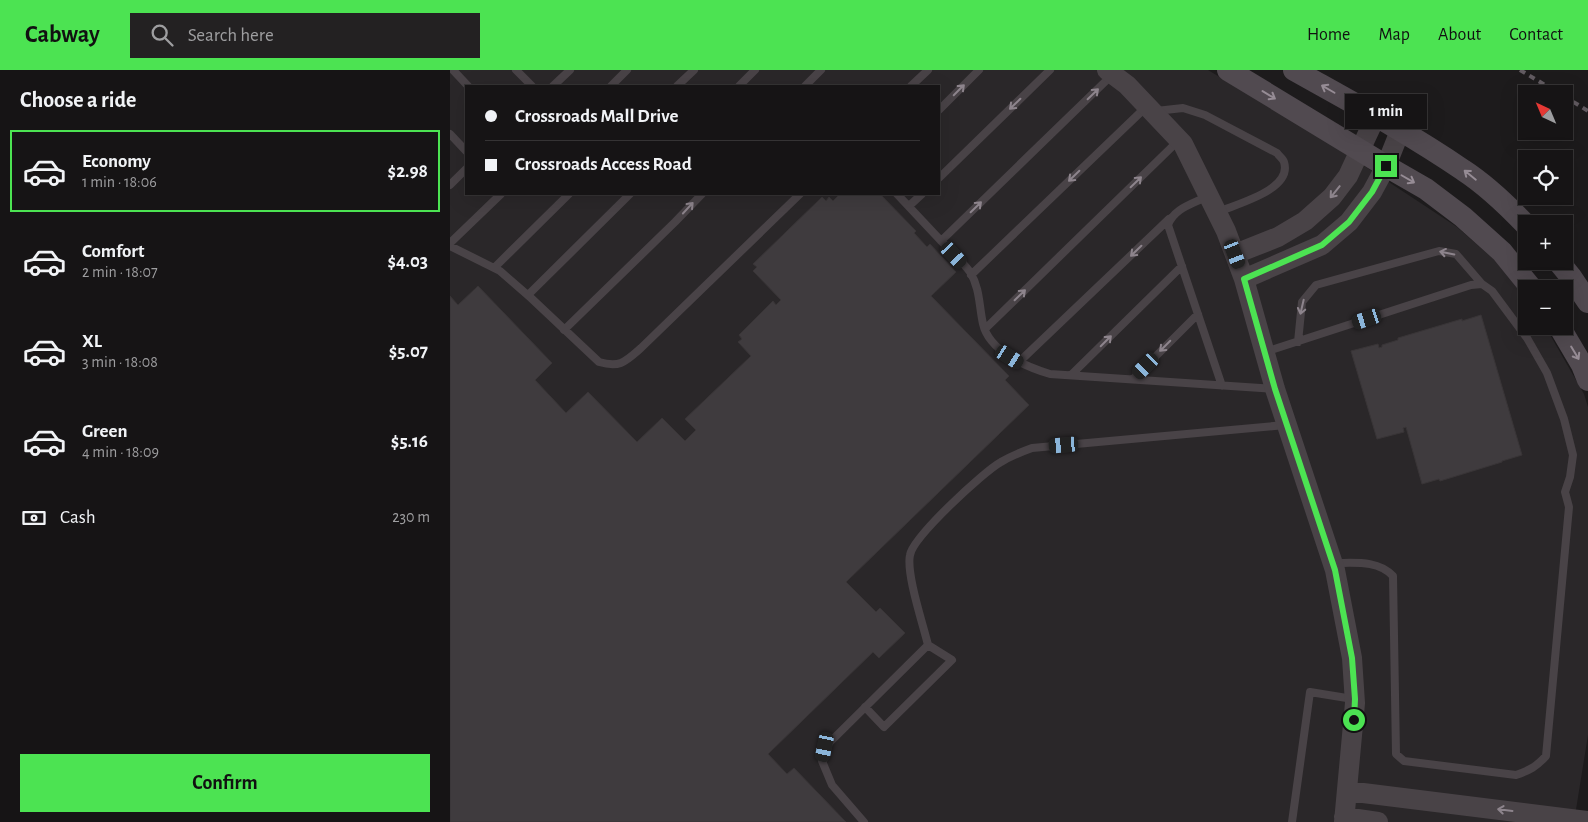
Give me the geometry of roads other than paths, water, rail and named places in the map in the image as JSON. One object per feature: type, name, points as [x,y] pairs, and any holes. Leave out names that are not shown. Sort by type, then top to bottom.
[{"type":"main road","points":[[1228,70],[1426,189],[1502,252],[1525,280]]},
{"type":"main road","points":[[1294,70],[1376,116],[1464,170],[1508,206],[1518,217]]},
{"type":"main road","points":[[1566,270],[1582,289]]},
{"type":"main road","points":[[1564,335],[1582,365],[1588,380]]},
{"type":"street","points":[[1110,72],[1127,85],[1183,144],[1235,254],[1244,279],[1275,389],[1333,563],[1352,658],[1355,699],[1344,820],[1378,822]]},
{"type":"street","points":[[1235,254],[1278,237],[1305,221],[1332,198],[1348,176],[1376,116]]},
{"type":"street","points":[[1244,279],[1322,245],[1349,222],[1372,192],[1386,166],[1400,131]]},
{"type":"street","points":[[1347,790],[1588,821]]},
{"type":"lane","points":[[453,70],[467,85]]},
{"type":"lane","points":[[516,70],[531,85]]},
{"type":"lane","points":[[554,85],[570,70]]},
{"type":"lane","points":[[612,85],[627,70]]},
{"type":"lane","points":[[678,85],[694,70]]},
{"type":"lane","points":[[740,85],[755,70]]},
{"type":"lane","points":[[806,85],[821,70]]},
{"type":"lane","points":[[912,85],[928,70]]},
{"type":"lane","points":[[940,109],[979,70]]},
{"type":"lane","points":[[940,177],[1050,70]]},
{"type":"lane","points":[[941,241],[1110,72]]},
{"type":"lane","points":[[971,275],[1150,109],[1183,108],[1205,114],[1277,153],[1284,162],[1285,172],[1280,181],[1268,191],[1178,210],[1019,362]]},
{"type":"lane","points":[[450,134],[465,150]]},
{"type":"lane","points":[[985,329],[1179,140]]},
{"type":"lane","points":[[450,185],[465,170]]},
{"type":"lane","points":[[500,195],[450,245],[494,268],[528,295],[599,362],[611,366],[622,363],[641,348],[799,195]]},
{"type":"lane","points":[[494,268],[568,195]]},
{"type":"lane","points":[[528,295],[629,195]]},
{"type":"lane","points":[[564,330],[701,195]]},
{"type":"lane","points":[[898,195],[971,275],[976,286],[985,329],[992,342],[1032,369],[1050,374],[1275,389]]},
{"type":"lane","points":[[909,206],[921,195]]},
{"type":"lane","points":[[1171,218],[1168,225],[1222,386]]},
{"type":"lane","points":[[1298,342],[1302,302],[1316,285],[1439,250],[1456,254],[1482,284],[1492,291],[1527,338],[1547,373],[1564,419],[1573,455],[1570,477],[1565,492],[1569,507],[1546,756],[1540,763],[1531,770],[1516,775],[1404,760],[1396,754],[1393,576],[1378,566],[1362,562],[1333,563]]},
{"type":"lane","points":[[1071,375],[1182,266]]},
{"type":"lane","points":[[1265,352],[1471,285],[1482,284]]},
{"type":"lane","points":[[1133,379],[1198,314]]},
{"type":"lane","points":[[865,707],[884,727],[952,660],[928,645],[910,576],[910,555],[914,544],[923,533],[978,480],[1000,463],[1032,448],[1287,425]]},
{"type":"lane","points":[[864,822],[832,785],[822,761],[825,747],[928,645]]},
{"type":"lane","points":[[1292,822],[1310,692],[1355,699]]},
{"type":"railway","points":[[1520,70],[1545,85]]},
{"type":"railway","points":[[1573,102],[1588,111]]}]
